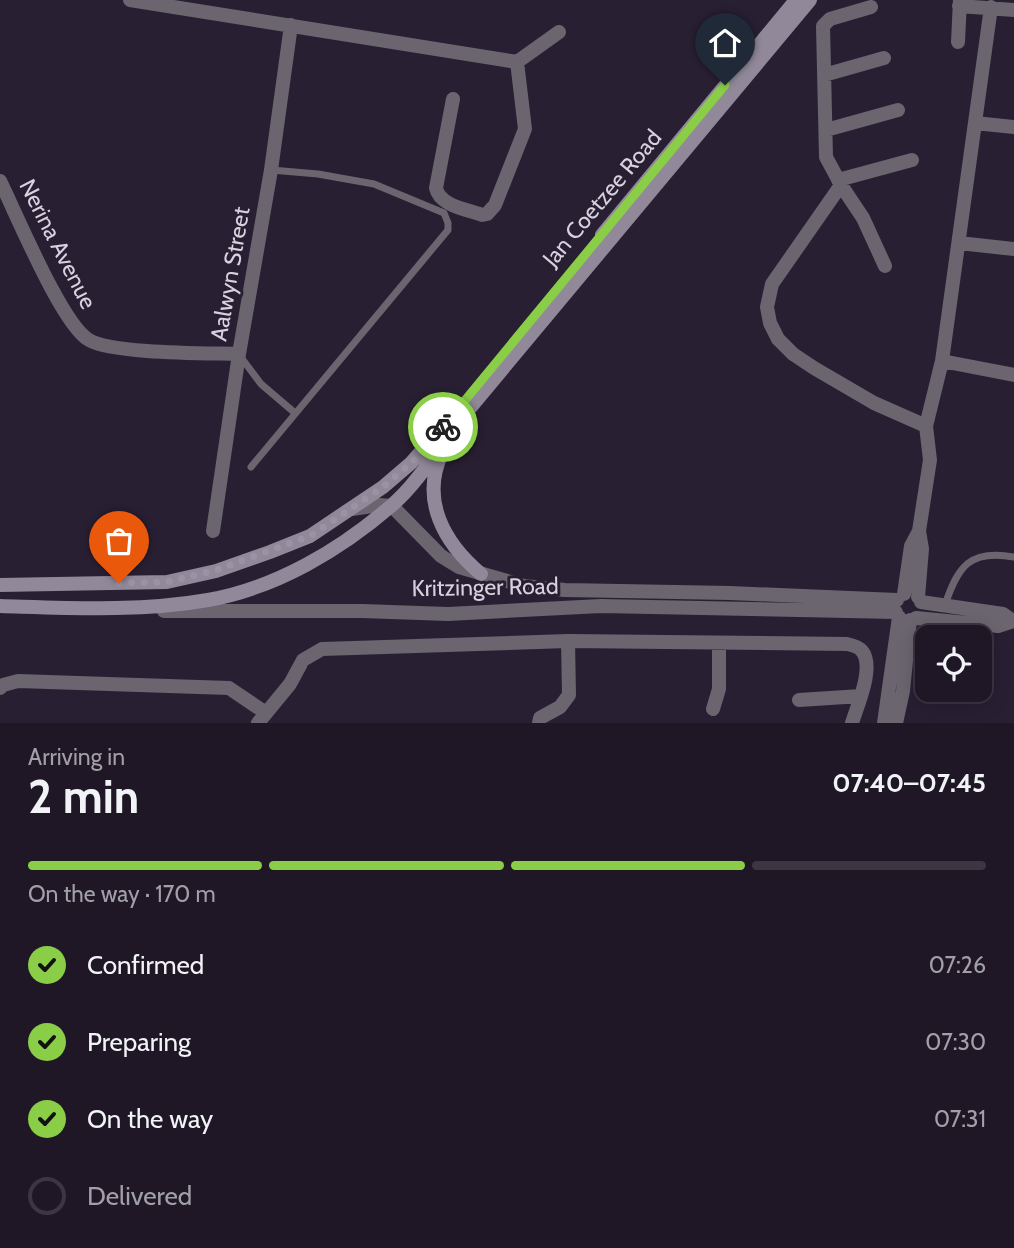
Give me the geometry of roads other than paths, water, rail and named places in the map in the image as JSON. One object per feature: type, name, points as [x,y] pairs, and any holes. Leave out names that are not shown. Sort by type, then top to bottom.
[{"type":"main road","name":"Jan Coetzee Road","points":[[449,426],[796,0]]},
{"type":"main road","name":"Jan Coetzee Road","points":[[449,426],[810,0]]},
{"type":"main road","name":"Kritzinger Road","points":[[3,608],[170,605],[210,600],[255,587],[311,563],[391,506],[417,478],[449,426]]},
{"type":"main road","points":[[0,585],[167,582],[216,570],[270,552],[310,536],[352,509],[411,463],[449,426]]},
{"type":"main road","points":[[449,426],[433,481],[434,498],[438,514],[453,546],[481,574]]},
{"type":"street","points":[[130,0],[517,62],[559,32]]},
{"type":"street","points":[[958,42],[959,3],[1014,10]]},
{"type":"street","points":[[896,723],[903,691],[911,546],[919,531],[930,460],[926,426],[942,361],[991,7]]},
{"type":"street","points":[[871,8],[825,22],[823,26],[827,158],[839,183],[863,218],[884,266]]},
{"type":"street","name":"Aalwyn Street","points":[[213,531],[239,354],[271,170],[291,25]]},
{"type":"street","points":[[824,75],[884,58]]},
{"type":"street","points":[[453,99],[436,188],[438,196],[445,202],[482,215],[488,214],[495,205],[525,129],[517,62]]},
{"type":"street","points":[[826,130],[898,110]]},
{"type":"street","points":[[975,123],[1014,127]]},
{"type":"street","points":[[912,160],[839,183],[814,226],[772,284],[767,307],[770,323],[778,339],[793,354],[842,386],[926,426]]},
{"type":"street","name":"Nerina Avenue","points":[[0,181],[61,306],[74,326],[90,341],[124,348],[239,354]]},
{"type":"street","points":[[959,243],[1014,249]]},
{"type":"street","points":[[942,361],[1014,375]]},
{"type":"street","points":[[352,509],[391,506]]},
{"type":"street","name":"Kritzinger Road","points":[[391,506],[441,556],[459,567],[524,586],[565,590],[730,593],[908,607],[999,626],[1013,621]]},
{"type":"street","name":"Kritzinger Road","points":[[75,608],[448,614],[601,607],[945,605],[1003,614],[1013,621]]},
{"type":"street","points":[[884,723],[908,607]]},
{"type":"street","points":[[539,723],[540,718],[560,707],[569,695],[568,641]]},
{"type":"street","points":[[0,688],[3,684],[18,681],[229,688],[241,694],[262,718],[290,684],[303,660],[322,649],[568,641],[847,644],[863,651],[867,660],[865,682],[852,723]]},
{"type":"street","points":[[713,709],[719,689],[719,643]]},
{"type":"street","points":[[799,700],[860,696]]},
{"type":"lane","points":[[251,467],[447,230],[448,223],[444,214],[374,184],[318,174],[271,170]]},
{"type":"lane","points":[[239,354],[261,384],[295,413]]},
{"type":"lane","points":[[945,605],[962,567],[984,555],[996,553],[1014,556]]}]
